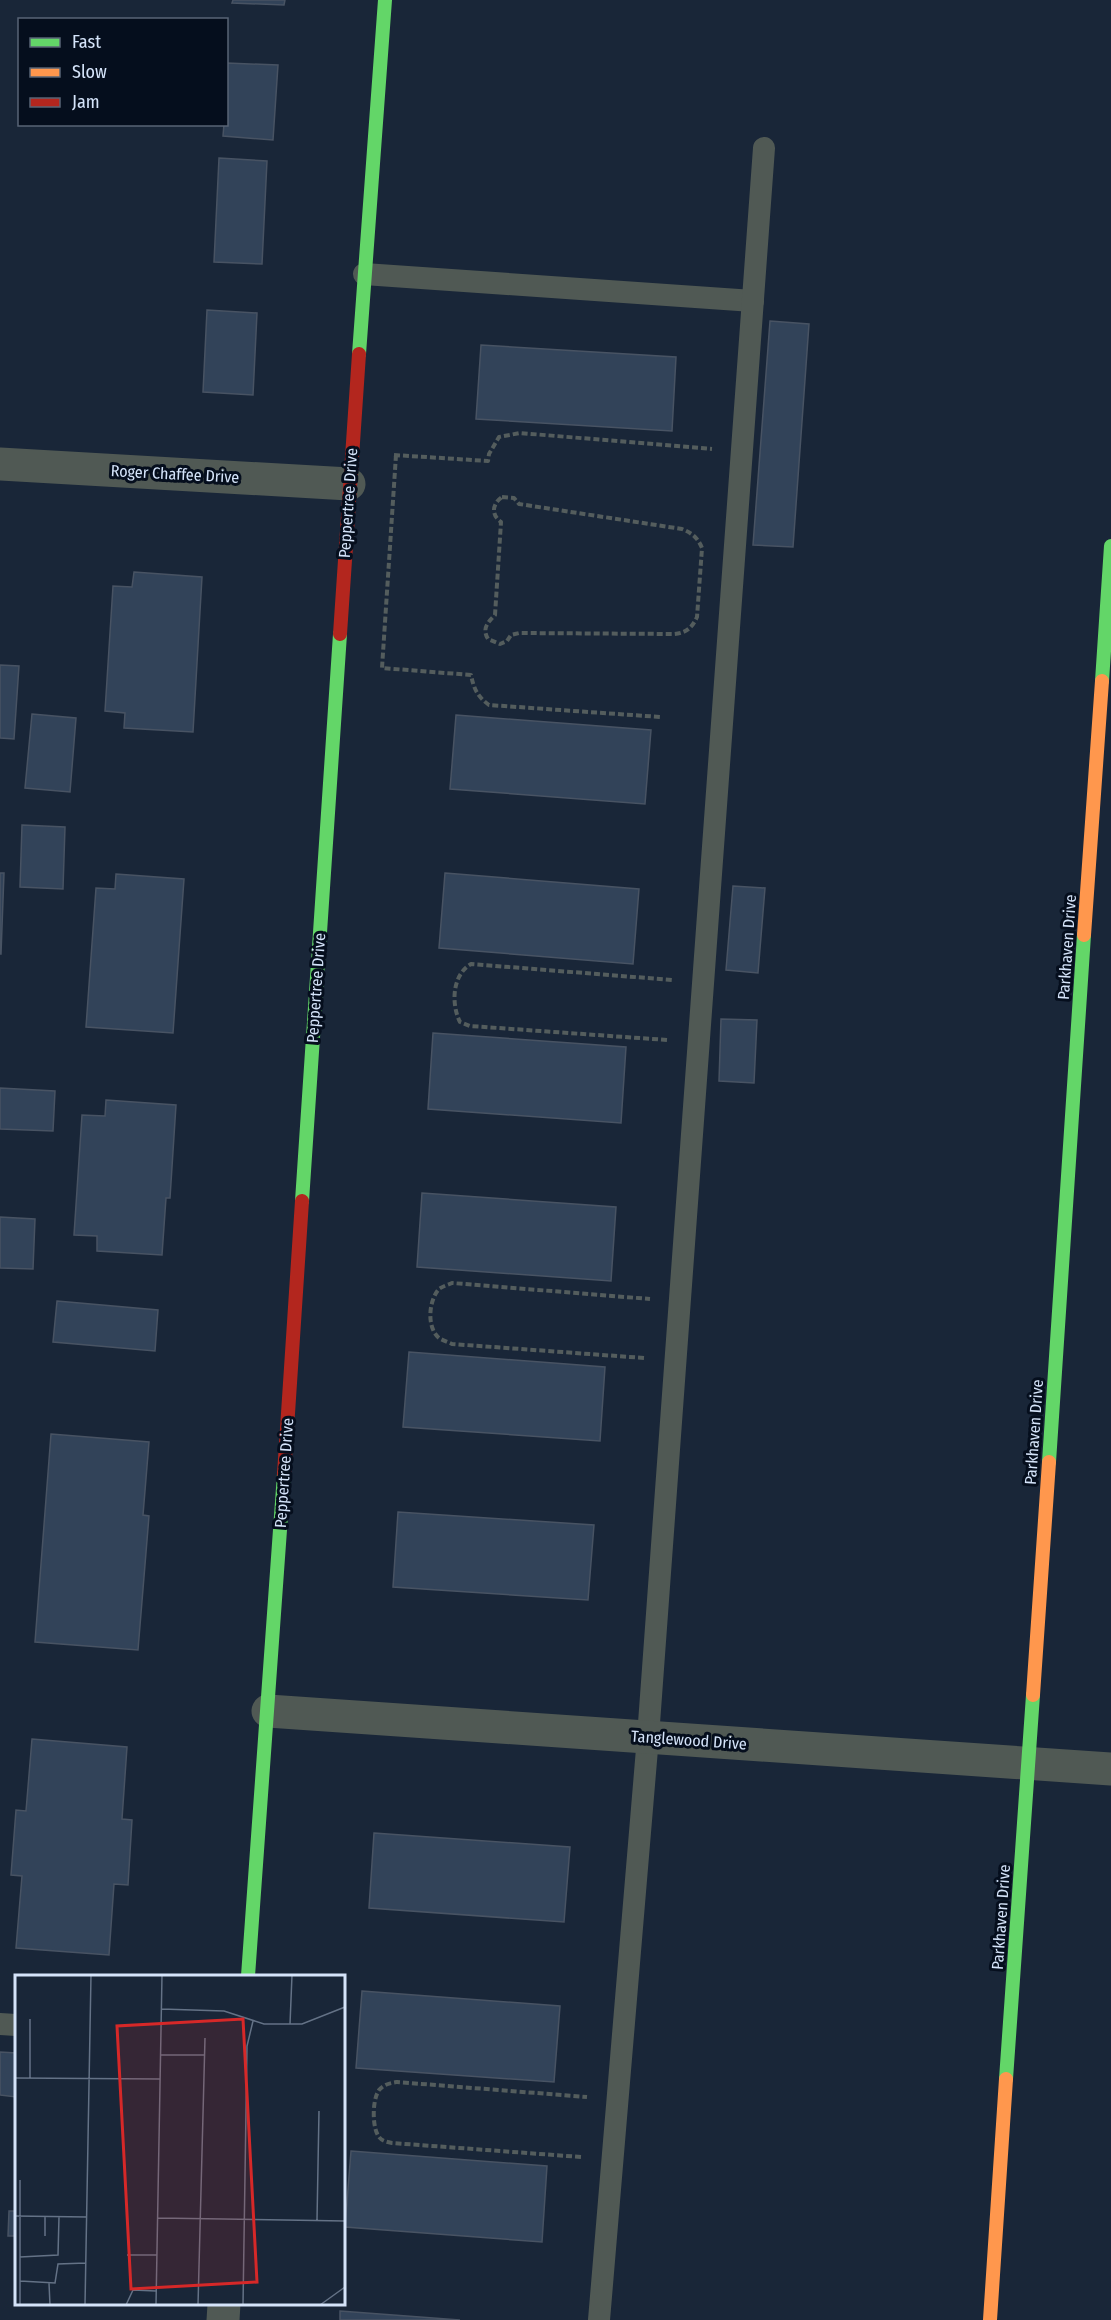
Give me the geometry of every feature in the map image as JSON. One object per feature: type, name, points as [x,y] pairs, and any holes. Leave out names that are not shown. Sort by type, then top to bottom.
[{"type":"street","name":"Peppertree Drive","points":[[248,1975],[268,1711],[350,468],[384,0]]},
{"type":"street","name":"Roger Chaffee Drive","points":[[0,464],[350,468]]},
{"type":"street","name":"Parkhaven Drive","points":[[990,2320],[1111,546]]},
{"type":"street","name":"Tanglewood Drive","points":[[268,1711],[1111,1769]]},
{"type":"street","points":[[223,2320],[224,2305]]},
{"type":"lane","points":[[599,2320],[648,1737],[764,148]]},
{"type":"lane","points":[[364,274],[753,301]]},
{"type":"lane","points":[[0,2024],[15,2025]]},
{"type":"path","points":[[350,468],[396,455],[488,461],[489,454],[499,437],[520,433],[742,452]]},
{"type":"path","points":[[396,455],[382,668],[471,675],[479,698],[489,705],[660,717]]},
{"type":"path","points":[[507,497],[514,498],[519,504],[690,532],[699,539],[702,548],[697,617],[693,625],[683,633],[674,634],[519,633],[511,635],[507,641],[500,644],[488,639],[487,622],[495,615],[501,522],[495,515],[494,508],[496,501],[507,497]]},
{"type":"path","points":[[699,1043],[470,1026],[460,1022],[455,1013],[454,995],[462,969],[471,964],[703,982]]},
{"type":"path","points":[[676,1360],[452,1344],[438,1337],[432,1326],[430,1311],[433,1298],[441,1287],[452,1283],[618,1295],[680,1303]]},
{"type":"path","points":[[612,2159],[392,2143],[381,2139],[375,2129],[376,2101],[380,2090],[387,2083],[397,2082],[617,2100]]},
{"type":"building","points":[[233,0],[285,0],[284,5],[232,3]]},
{"type":"building","points":[[228,63],[278,65],[273,140],[223,136],[224,126],[228,126]]},
{"type":"building","points":[[219,158],[267,161],[262,264],[214,262]]},
{"type":"building","points":[[207,310],[257,313],[253,395],[203,392]]},
{"type":"building","points":[[770,321],[809,324],[793,547],[753,545]]},
{"type":"building","points":[[481,345],[676,357],[672,431],[476,419]]},
{"type":"building","points":[[134,572],[202,577],[193,732],[124,728],[125,713],[105,711],[113,586],[132,587]]},
{"type":"building","points":[[0,665],[19,666],[14,739],[0,738]]},
{"type":"building","points":[[32,714],[76,718],[70,792],[25,788]]},
{"type":"building","points":[[456,715],[651,730],[645,804],[450,789]]},
{"type":"building","points":[[22,825],[65,827],[63,889],[20,887]]},
{"type":"building","points":[[0,873],[4,873],[1,954],[0,954]]},
{"type":"building","points":[[445,873],[639,889],[633,964],[439,948]]},
{"type":"building","points":[[116,874],[184,879],[173,1033],[86,1027],[96,888],[115,889]]},
{"type":"building","points":[[733,886],[765,888],[758,973],[726,970]]},
{"type":"building","points":[[721,1019],[757,1020],[754,1083],[719,1081]]},
{"type":"building","points":[[433,1033],[626,1047],[621,1123],[428,1109]]},
{"type":"building","points":[[0,1088],[55,1091],[53,1131],[0,1129]]},
{"type":"building","points":[[106,1100],[176,1105],[170,1198],[166,1198],[162,1255],[97,1251],[97,1236],[74,1235],[82,1115],[105,1116]]},
{"type":"building","points":[[422,1193],[616,1207],[611,1281],[417,1267]]},
{"type":"building","points":[[0,1217],[35,1219],[33,1269],[0,1268]]},
{"type":"building","points":[[57,1301],[158,1310],[155,1351],[53,1342]]},
{"type":"building","points":[[409,1352],[605,1367],[600,1441],[403,1427]]},
{"type":"building","points":[[51,1434],[149,1442],[143,1515],[149,1516],[138,1650],[35,1642]]},
{"type":"building","points":[[398,1512],[594,1525],[588,1600],[393,1587]]},
{"type":"building","points":[[32,1739],[127,1747],[122,1819],[132,1820],[128,1885],[114,1884],[109,1955],[16,1948],[22,1876],[11,1875],[16,1810],[26,1811]]},
{"type":"building","points":[[374,1833],[570,1847],[564,1922],[369,1908]]},
{"type":"building","points":[[362,1991],[560,2006],[554,2082],[356,2068]]},
{"type":"building","points":[[0,2052],[15,2053],[15,2097],[0,2095]]},
{"type":"building","points":[[351,2151],[547,2166],[542,2242],[345,2227]]},
{"type":"building","points":[[9,2211],[15,2211],[15,2236],[8,2236]]},
{"type":"building","points":[[340,2311],[460,2320],[340,2320]]},
{"type":"traffic: fast","points":[[359,354],[385,0]]},
{"type":"traffic: fast","points":[[1102,681],[1111,546]]},
{"type":"traffic: fast","points":[[302,1201],[340,634]]},
{"type":"traffic: fast","points":[[1049,1462],[1084,935]]},
{"type":"traffic: fast","points":[[248,1975],[284,1474]]},
{"type":"traffic: fast","points":[[1006,2079],[1033,1695]]},
{"type":"traffic: slow","points":[[1084,935],[1102,681]]},
{"type":"traffic: slow","points":[[1033,1695],[1049,1462]]},
{"type":"traffic: slow","points":[[990,2320],[1006,2079]]},
{"type":"traffic: jam","points":[[340,634],[359,354]]},
{"type":"traffic: jam","points":[[284,1474],[302,1201]]}]
